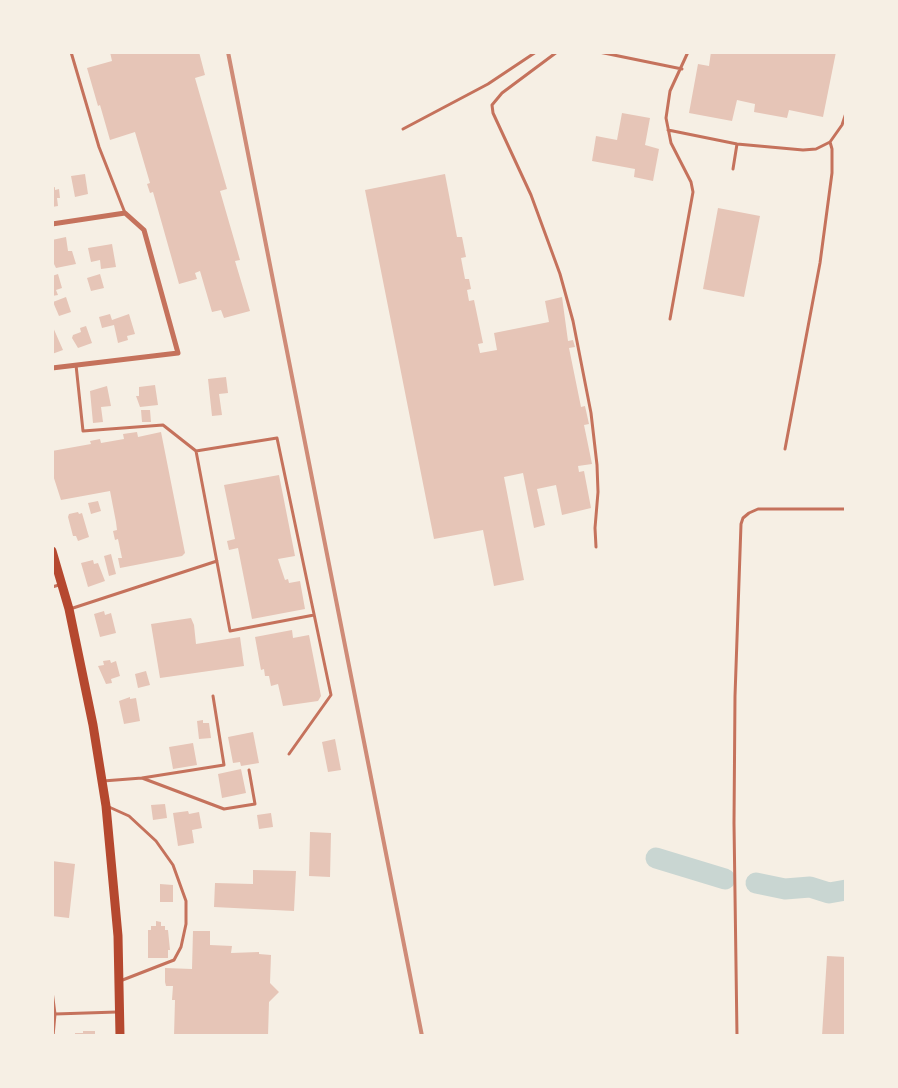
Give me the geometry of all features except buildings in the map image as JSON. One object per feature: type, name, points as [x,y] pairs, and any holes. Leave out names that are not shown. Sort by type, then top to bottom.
[{"type":"main road","points":[[52,551],[69,609],[93,725],[106,806],[120,981],[120,1036]]},
{"type":"street","points":[[52,224],[125,213],[144,230],[178,353],[52,368]]},
{"type":"lane","points":[[71,52],[98,147],[125,213]]},
{"type":"lane","points":[[403,129],[488,84],[536,52]]},
{"type":"lane","points":[[557,52],[499,95],[492,105],[493,113],[532,195],[560,274],[573,321],[591,413],[597,465],[596,547]]},
{"type":"lane","points":[[599,52],[682,69]]},
{"type":"lane","points":[[670,319],[693,192],[668,130],[667,103],[688,52]]},
{"type":"lane","points":[[668,130],[737,144],[803,150],[816,149],[830,142],[842,124],[846,113]]},
{"type":"lane","points":[[785,449],[820,263],[832,173],[832,149],[830,142]]},
{"type":"lane","points":[[733,169],[737,144]]},
{"type":"lane","points":[[76,365],[83,431],[163,425],[196,451],[230,631],[314,615]]},
{"type":"lane","points":[[196,451],[277,438],[331,695],[289,754]]},
{"type":"lane","points":[[737,1036],[734,823],[735,696],[742,524],[749,512],[763,508],[846,509]]},
{"type":"lane","points":[[69,609],[217,561]]},
{"type":"lane","points":[[52,588],[62,583]]},
{"type":"lane","points":[[102,781],[142,778],[224,765],[213,696]]},
{"type":"lane","points":[[142,778],[224,809],[255,804],[249,770]]},
{"type":"lane","points":[[106,806],[129,816],[156,841],[173,865],[186,901],[186,924],[181,947],[174,960],[120,981]]},
{"type":"lane","points":[[52,991],[55,1014],[53,1036]]},
{"type":"lane","points":[[55,1014],[120,1011]]},
{"type":"waterway","points":[[656,858],[725,879]]},
{"type":"waterway","points":[[756,883],[785,889],[810,887],[829,893],[846,890]]},
{"type":"railway","points":[[228,52],[422,1036]]}]
